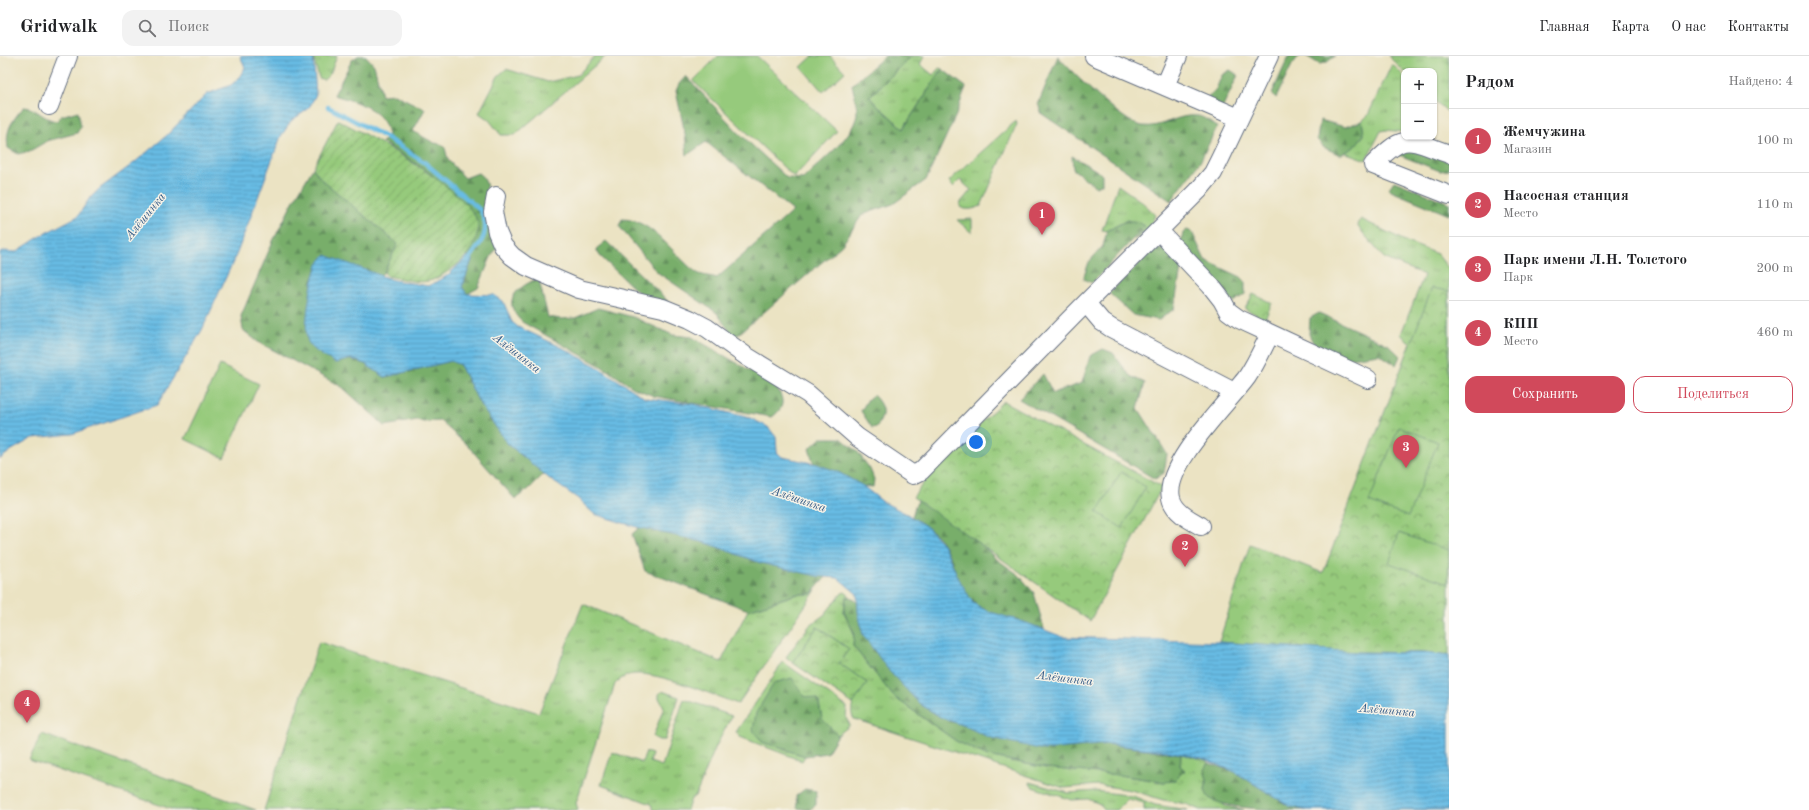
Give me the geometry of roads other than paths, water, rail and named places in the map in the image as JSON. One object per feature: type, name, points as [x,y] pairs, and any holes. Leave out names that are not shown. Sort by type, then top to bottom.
[{"type":"street","points":[[49,106],[68,56]]},
{"type":"street","points":[[1094,56],[1239,118]]},
{"type":"street","points":[[1165,86],[1178,56]]},
{"type":"street","points":[[496,196],[493,212],[497,232],[503,246],[512,256],[526,266],[580,289],[603,296],[663,308],[707,328],[746,356],[808,394],[857,438],[913,475],[921,471],[1086,303],[1193,197],[1213,173],[1269,56]]},
{"type":"street","points":[[1449,154],[1414,142],[1405,141],[1395,144],[1373,165],[1449,195]]},
{"type":"street","points":[[1159,231],[1211,286],[1222,300],[1228,311],[1239,319],[1368,379]]},
{"type":"street","points":[[1086,303],[1102,322],[1234,392]]},
{"type":"street","points":[[1201,526],[1184,516],[1176,508],[1171,498],[1171,483],[1188,449],[1247,376],[1270,334]]},
{"type":"water","points":[[240,56],[313,56],[316,94],[310,106],[292,120],[281,136],[237,253],[202,330],[157,405],[72,434],[33,438],[0,459],[0,253],[3,251],[16,252],[42,235],[78,216],[89,199],[99,189],[134,163],[166,136],[207,94],[231,85],[241,76],[245,67]]},
{"type":"water","points":[[325,255],[393,280],[428,286],[447,276],[467,257],[471,257],[472,260],[462,287],[467,294],[494,295],[503,301],[512,322],[518,327],[561,347],[596,366],[645,398],[693,404],[750,418],[768,427],[776,437],[777,452],[782,457],[817,464],[838,472],[863,486],[883,502],[907,514],[927,527],[943,544],[959,579],[973,603],[987,611],[1024,622],[1063,637],[1219,642],[1357,652],[1424,653],[1449,656],[1449,810],[1306,810],[1289,806],[1235,772],[1202,758],[1167,751],[1107,744],[1044,750],[988,737],[965,726],[942,718],[920,704],[890,672],[863,635],[858,612],[857,594],[838,578],[817,576],[761,563],[707,543],[633,526],[594,514],[577,498],[551,480],[508,444],[481,406],[460,365],[451,361],[385,377],[365,364],[352,359],[335,363],[311,347],[307,339],[306,324],[312,283],[318,264]]},
{"type":"waterway","name":"Алёшинка","points":[[328,107],[385,137],[424,162],[480,210],[484,218],[485,231],[480,243],[468,261]]},
{"type":"place","name":"Жемчужина","points":[[1042,235]]},
{"type":"place","name":"Парк имени Л.Н. Толстого","points":[[1406,468]]},
{"type":"place","name":"Насосная станция","points":[[1185,567]]},
{"type":"place","name":"КПП","points":[[27,723]]}]
